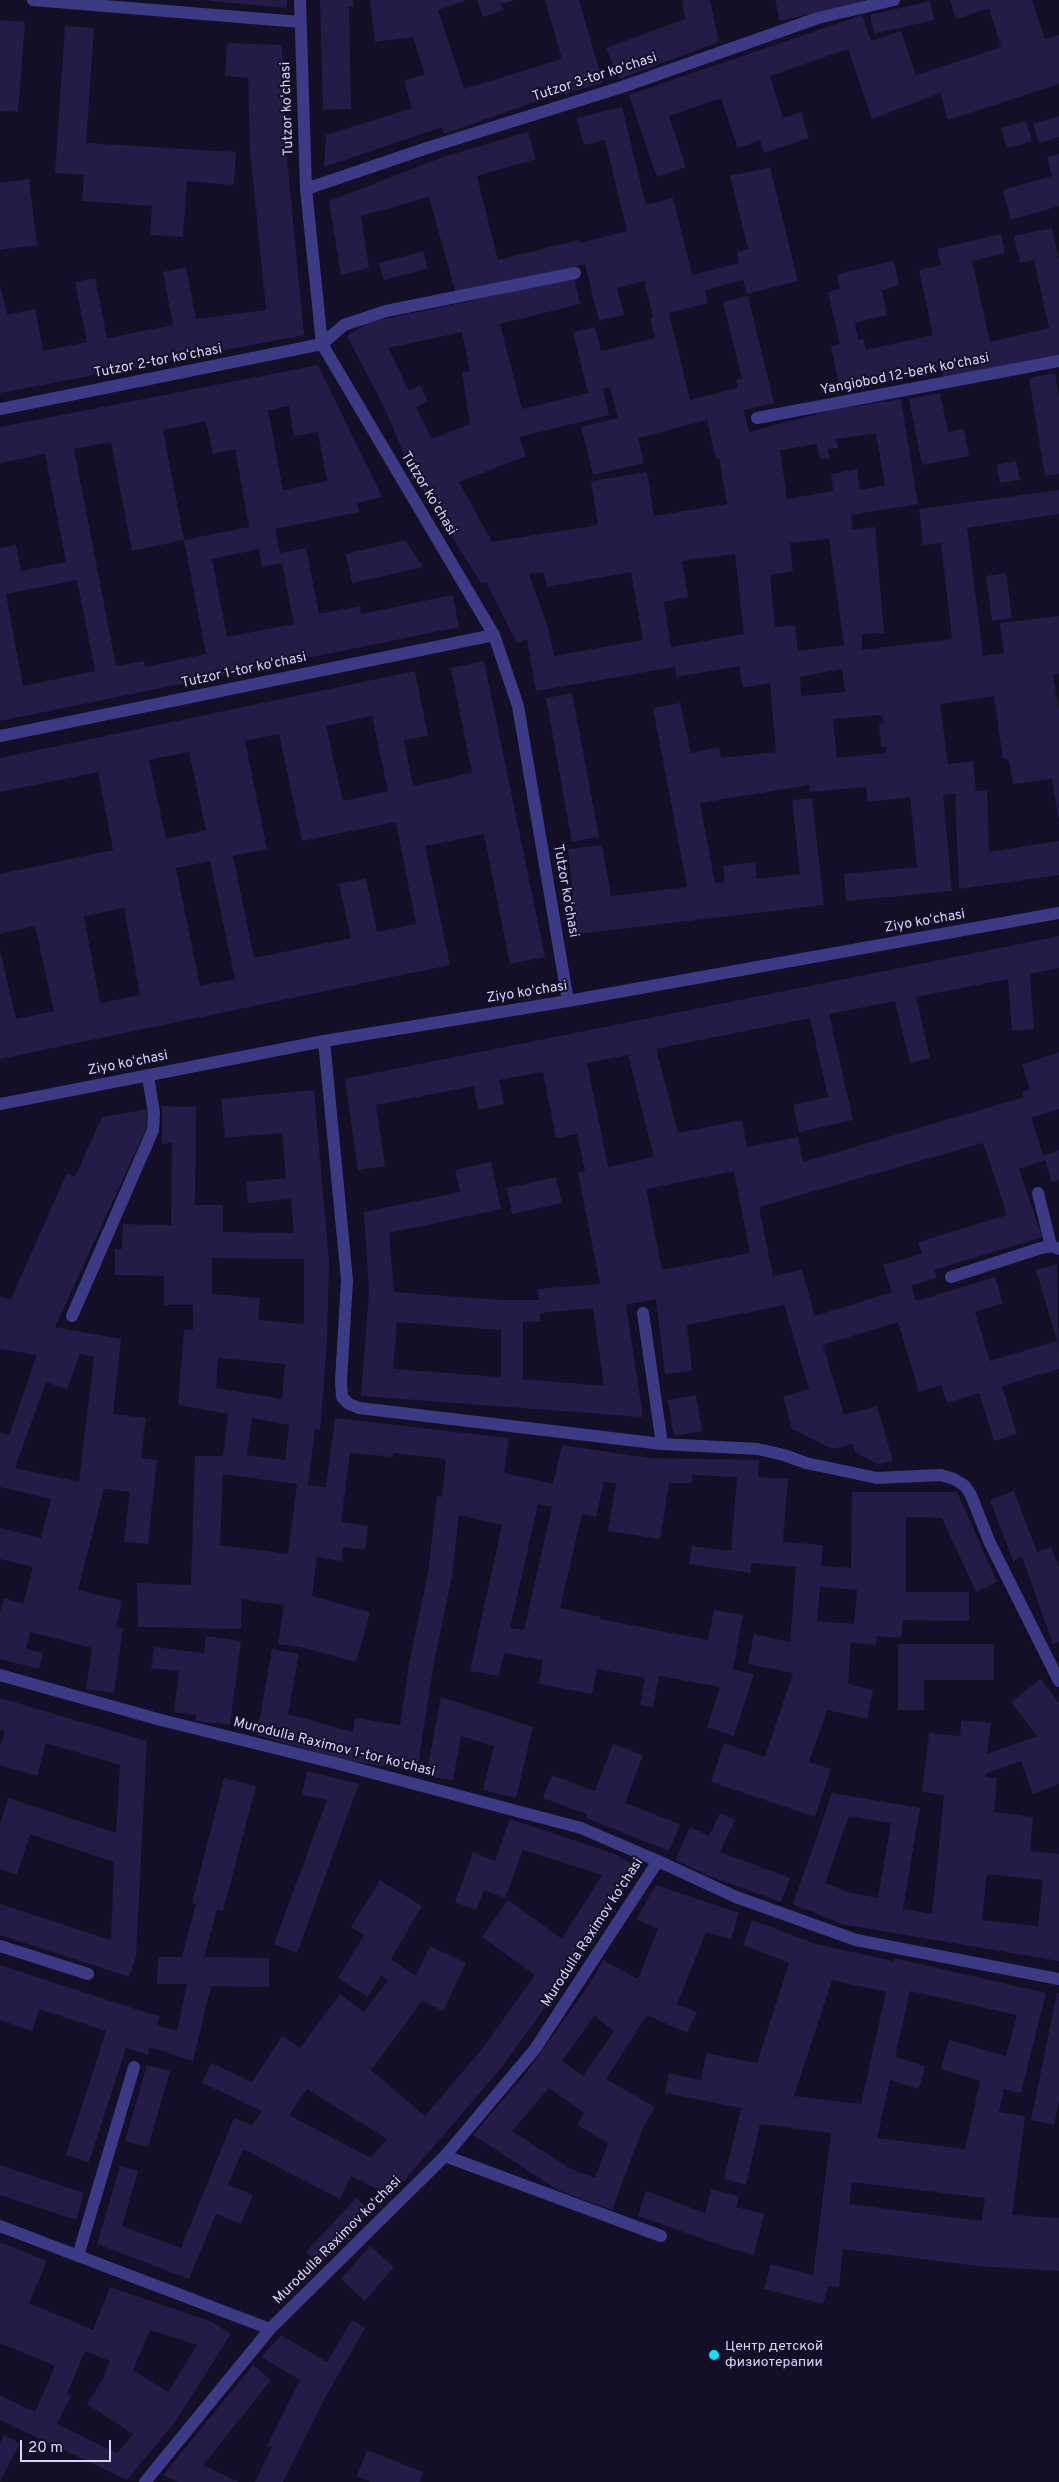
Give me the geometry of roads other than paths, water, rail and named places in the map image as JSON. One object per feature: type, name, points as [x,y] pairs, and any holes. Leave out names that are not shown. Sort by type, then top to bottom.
[{"type":"street","points":[[33,0],[300,22]]},
{"type":"street","name":"Tutzor koʻchasi","points":[[300,0],[306,189],[322,344],[494,635],[518,706],[568,1001]]},
{"type":"street","name":"Tutzor 3-tor koʻchasi","points":[[306,189],[427,148],[622,87],[818,18],[894,0]]},
{"type":"street","points":[[322,344],[344,325],[386,311],[575,272]]},
{"type":"street","name":"Tutzor 2-tor koʻchasi","points":[[0,409],[322,344]]},
{"type":"street","name":"Yangiobod 12-berk koʻchasi","points":[[758,418],[1059,361]]},
{"type":"street","name":"Tutzor 1-tor koʻchasi","points":[[0,736],[494,635]]},
{"type":"street","name":"Ziyo koʻchasi","points":[[0,1104],[324,1042],[568,1001],[1059,913]]},
{"type":"street","points":[[324,1042],[347,1280],[342,1397],[349,1404],[360,1408],[662,1444],[758,1448],[806,1463],[877,1478],[941,1475],[954,1479],[964,1486],[971,1495],[989,1541],[1059,1681]]},
{"type":"street","points":[[72,1316],[152,1130],[154,1113],[148,1076]]},
{"type":"street","points":[[951,1277],[1055,1247],[1038,1193]]},
{"type":"street","points":[[643,1313],[662,1444]]},
{"type":"street","name":"Murodulla Raximov 1-tor koʻchasi","points":[[0,1675],[161,1720],[339,1764],[581,1828],[658,1861]]},
{"type":"street","name":"Murodulla Raximov koʻchasi","points":[[145,2482],[270,2329],[445,2156],[535,2049],[658,1861],[736,1897],[856,1940],[1059,1979]]},
{"type":"street","points":[[0,1946],[88,1974]]},
{"type":"street","points":[[78,2256],[134,2067]]},
{"type":"street","points":[[445,2156],[661,2236]]},
{"type":"street","points":[[0,2226],[270,2329]]},
{"type":"place","name":"Центр детской физиотерапии","points":[[714,2355]]}]
